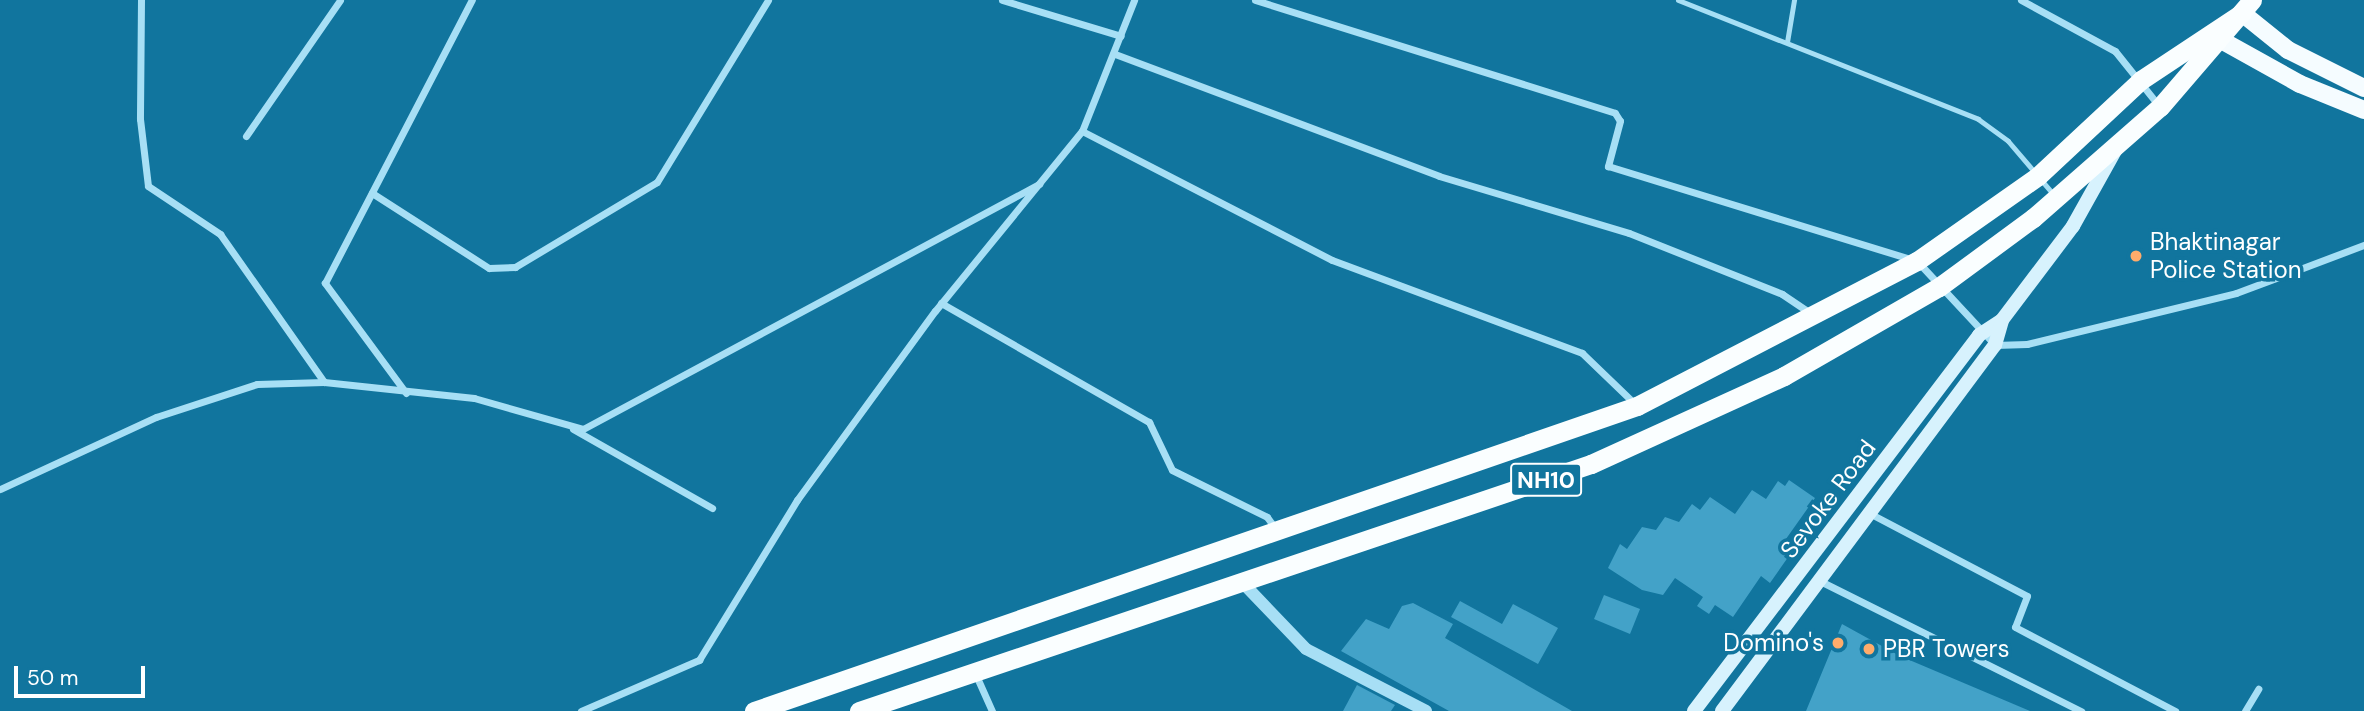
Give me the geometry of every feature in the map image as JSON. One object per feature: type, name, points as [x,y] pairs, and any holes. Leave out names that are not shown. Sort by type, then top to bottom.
[{"type":"highway","points":[[754,711],[1637,406],[1917,261],[2038,176],[2141,80],[2247,6]]},
{"type":"highway","name":"NH10","points":[[859,711],[1241,581],[1480,504],[1663,435],[1784,376],[1939,287],[2056,198],[2160,107],[2221,40],[2247,6]]},
{"type":"main road","points":[[2247,6],[2288,50],[2364,88]]},
{"type":"main road","points":[[2221,40],[2300,84],[2364,110]]},
{"type":"main road","name":"Sevoke Road","points":[[1694,711],[1979,335],[2002,320],[2073,226],[2120,142]]},
{"type":"main road","name":"Sevoke Road","points":[[1722,711],[1995,345],[2002,320]]},
{"type":"street","points":[[141,0],[140,118],[148,186],[220,234],[324,382]]},
{"type":"street","points":[[246,136],[340,0]]},
{"type":"street","points":[[406,393],[325,285],[472,0]]},
{"type":"street","points":[[372,193],[489,268],[514,267],[657,182],[768,0]]},
{"type":"street","points":[[1002,0],[1121,36]]},
{"type":"street","points":[[581,711],[699,660],[797,500],[941,303],[1082,131],[1115,54],[1134,0]]},
{"type":"street","points":[[1255,0],[1615,113],[1620,121],[1606,161],[1612,169],[1917,261],[1979,335],[1995,345],[2027,344],[2236,293],[2364,245]]},
{"type":"street","points":[[2021,0],[2115,51],[2141,80],[2160,107]]},
{"type":"street","points":[[1115,54],[1439,176],[1629,233],[1782,294],[1813,316]]},
{"type":"street","points":[[1082,131],[1332,260],[1582,353],[1637,406]]},
{"type":"street","points":[[572,429],[1039,184]]},
{"type":"street","points":[[941,303],[1149,422],[1172,470],[1267,517],[1277,532]]},
{"type":"street","points":[[0,489],[208,397],[257,384],[324,382],[406,393],[474,398],[572,429],[712,508]]},
{"type":"street","points":[[1871,514],[2026,596],[2015,627],[2175,711]]},
{"type":"street","points":[[1241,581],[1306,649],[1426,711]]},
{"type":"street","points":[[1820,581],[2081,711]]},
{"type":"street","points":[[974,672],[992,711]]},
{"type":"street","points":[[2245,711],[2258,689]]},
{"type":"lane","points":[[1678,0],[1978,118],[2038,176],[2056,198]]},
{"type":"lane","points":[[1787,42],[1794,0]]},
{"type":"building","points":[[1789,480],[1815,498],[1781,546],[1791,553],[1770,583],[1761,576],[1733,617],[1715,605],[1709,614],[1697,606],[1703,597],[1675,578],[1663,595],[1642,590],[1608,568],[1620,544],[1627,549],[1642,527],[1656,530],[1665,517],[1679,522],[1692,504],[1700,510],[1710,497],[1735,514],[1752,490],[1766,499],[1778,481],[1785,486]]},
{"type":"building","points":[[1604,595],[1640,609],[1630,634],[1594,619]]},
{"type":"building","points":[[1460,601],[1502,624],[1513,604],[1558,628],[1538,664],[1451,617]]},
{"type":"building","points":[[1413,603],[1453,624],[1445,638],[1572,711],[1449,711],[1341,651],[1366,619],[1389,629],[1402,606]]},
{"type":"building","points":[[1842,624],[1900,656],[2030,711],[1806,711]]},
{"type":"building","points":[[1357,685],[1395,705],[1391,711],[1343,711]]},
{"type":"place","name":"Bhaktinagar Police Station","points":[[2136,256]]},
{"type":"place","name":"Domino's","points":[[1838,643]]},
{"type":"place","name":"PBR Towers","points":[[1869,649]]}]
